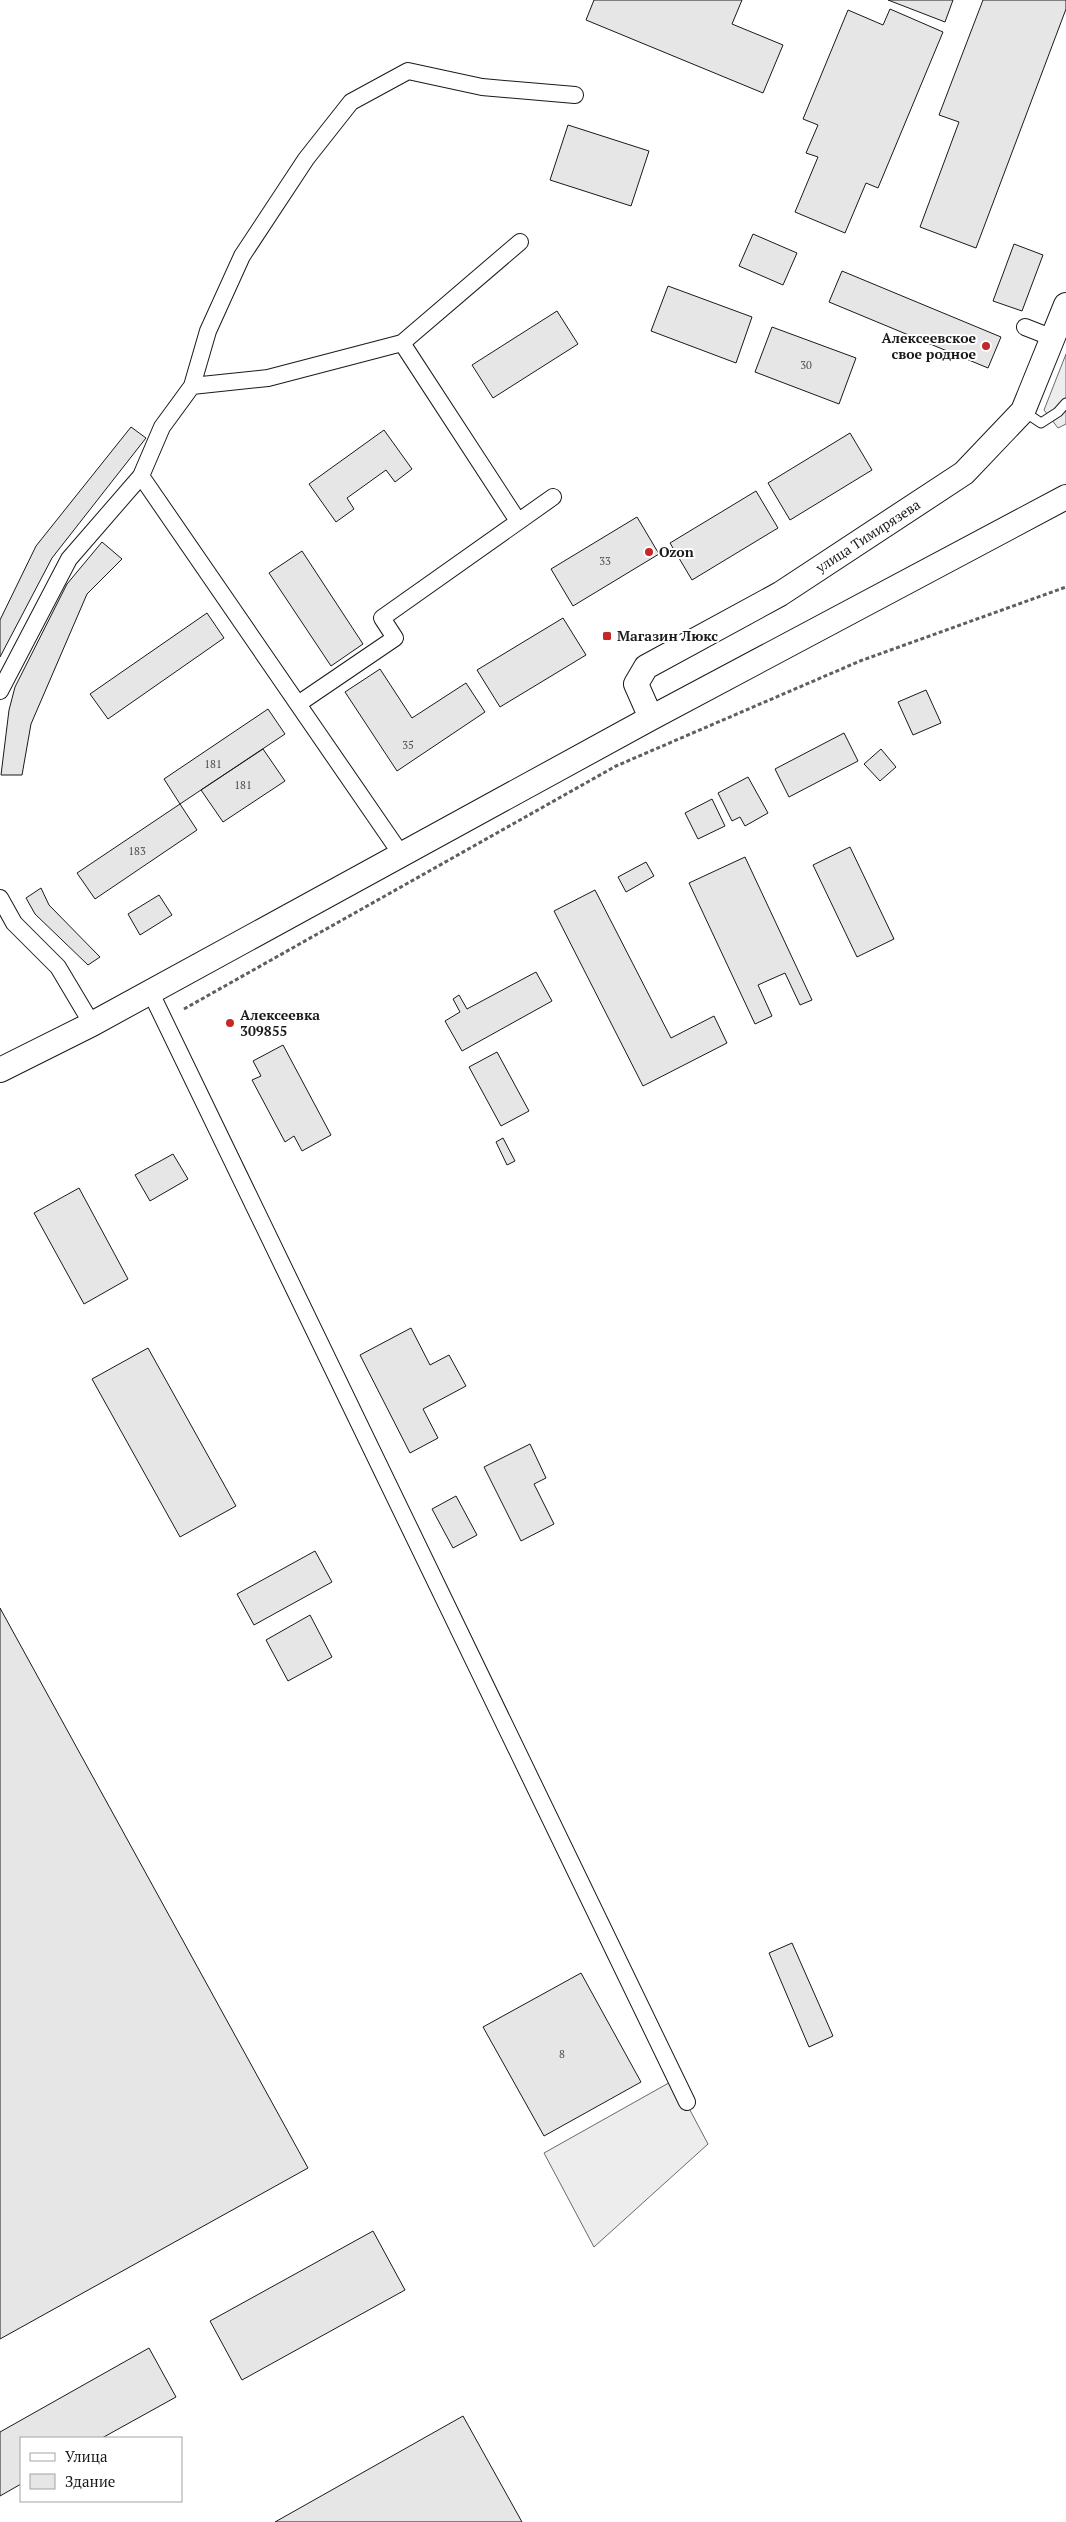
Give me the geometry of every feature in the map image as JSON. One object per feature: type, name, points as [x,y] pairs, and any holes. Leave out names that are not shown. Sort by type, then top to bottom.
[{"type":"main road","name":"улица Тимирязева","points":[[651,718],[636,684],[646,667],[780,594],[964,473],[1023,411],[1066,305]]},
{"type":"main road","points":[[0,1070],[92,1024],[651,718],[1066,497]]},
{"type":"street","points":[[0,692],[69,559],[141,476],[162,427],[192,386],[208,331],[242,256],[306,159],[351,102],[408,71],[482,87],[575,95]]},
{"type":"street","points":[[192,386],[268,378],[402,343],[520,242]]},
{"type":"street","points":[[1025,327],[1052,338]]},
{"type":"street","points":[[402,343],[518,521]]},
{"type":"street","points":[[141,476],[401,854]]},
{"type":"street","points":[[298,704],[395,638],[382,618],[553,497]]},
{"type":"street","points":[[0,898],[14,922],[58,967],[92,1024]]},
{"type":"street","points":[[150,991],[687,2102]]},
{"type":"lane","points":[[1023,411],[1041,423],[1058,412],[1066,403]]},
{"type":"path","points":[[184,1009],[616,766],[860,661],[1066,587]]},
{"type":"shaded area","points":[[1066,354],[1066,424],[1058,428],[1044,410]]},
{"type":"shaded area","points":[[674,2080],[708,2144],[594,2247],[544,2153]]},
{"type":"building","points":[[594,0],[742,0],[732,24],[783,45],[763,93],[586,20]]},
{"type":"building","points":[[888,0],[953,0],[945,22]]},
{"type":"building","points":[[983,0],[1066,0],[1066,9],[976,248],[920,227],[959,122],[939,115]]},
{"type":"building","points":[[890,9],[943,32],[878,188],[866,183],[845,233],[795,212],[818,157],[806,153],[818,125],[803,119],[848,10],[883,25]]},
{"type":"building","points":[[568,125],[649,151],[631,206],[550,180]]},
{"type":"building","points":[[753,234],[797,253],[783,285],[739,266]]},
{"type":"building","points":[[1014,244],[1043,255],[1022,311],[993,301]]},
{"type":"building","points":[[842,271],[1001,337],[988,368],[829,302]]},
{"type":"building","points":[[668,286],[752,317],[736,363],[651,331]]},
{"type":"building","points":[[557,311],[578,344],[493,398],[472,365]]},
{"type":"building","points":[[772,327],[856,358],[839,404],[755,372]]},
{"type":"building","points":[[131,427],[146,438],[52,558],[0,657],[0,620],[36,546]]},
{"type":"building","points":[[384,430],[412,469],[395,482],[386,470],[347,498],[354,509],[336,522],[309,484]]},
{"type":"building","points":[[850,433],[872,470],[790,520],[768,483]]},
{"type":"building","points":[[756,491],[778,528],[692,580],[670,543]]},
{"type":"building","points":[[637,517],[659,554],[573,606],[551,569]]},
{"type":"building","points":[[102,542],[122,559],[87,594],[31,724],[22,775],[1,775],[9,710],[15,687],[67,584]]},
{"type":"building","points":[[302,551],[363,644],[331,666],[269,573]]},
{"type":"building","points":[[207,613],[224,638],[108,719],[90,694]]},
{"type":"building","points":[[563,618],[586,655],[500,707],[477,670]]},
{"type":"building","points":[[380,669],[412,718],[466,683],[485,712],[397,771],[345,692]]},
{"type":"building","points":[[926,690],[941,723],[913,735],[898,702]]},
{"type":"building","points":[[268,709],[285,734],[180,804],[164,779]]},
{"type":"building","points":[[844,733],[858,761],[789,797],[775,769]]},
{"type":"building","points":[[263,749],[285,781],[223,822],[201,790]]},
{"type":"building","points":[[881,749],[896,767],[880,781],[864,764]]},
{"type":"building","points":[[748,777],[768,813],[745,826],[740,817],[732,821],[718,793]]},
{"type":"building","points":[[712,799],[725,826],[698,839],[685,813]]},
{"type":"building","points":[[180,804],[197,830],[95,899],[77,873]]},
{"type":"building","points":[[850,847],[894,939],[857,957],[813,865]]},
{"type":"building","points":[[745,857],[812,1000],[800,1005],[785,973],[758,985],[772,1016],[755,1024],[689,883]]},
{"type":"building","points":[[646,862],[654,876],[626,892],[618,877]]},
{"type":"building","points":[[41,888],[49,905],[100,957],[88,965],[35,914],[26,898]]},
{"type":"building","points":[[595,890],[671,1038],[714,1016],[727,1043],[643,1086],[554,911]]},
{"type":"building","points":[[159,895],[172,915],[140,935],[128,914]]},
{"type":"building","points":[[536,972],[552,1001],[462,1051],[445,1021],[460,1012],[453,999],[459,995],[467,1009]]},
{"type":"building","points":[[283,1045],[331,1135],[302,1151],[294,1136],[285,1142],[252,1080],[261,1076],[253,1061]]},
{"type":"building","points":[[497,1052],[529,1111],[501,1126],[469,1067]]},
{"type":"building","points":[[503,1138],[515,1161],[507,1165],[496,1142]]},
{"type":"building","points":[[173,1154],[188,1179],[150,1201],[135,1175]]},
{"type":"building","points":[[79,1188],[128,1279],[84,1304],[34,1213]]},
{"type":"building","points":[[411,1328],[430,1365],[449,1355],[466,1386],[423,1409],[438,1438],[410,1453],[360,1355]]},
{"type":"building","points":[[148,1348],[236,1506],[180,1537],[92,1379]]},
{"type":"building","points":[[530,1444],[546,1478],[534,1484],[554,1524],[521,1541],[484,1467]]},
{"type":"building","points":[[456,1496],[477,1535],[453,1548],[432,1509]]},
{"type":"building","points":[[315,1551],[332,1582],[254,1625],[237,1594]]},
{"type":"building","points":[[0,1608],[308,2168],[0,2339]]},
{"type":"building","points":[[310,1615],[332,1657],[288,1681],[266,1640]]},
{"type":"building","points":[[792,1943],[833,2036],[809,2047],[769,1953]]},
{"type":"building","points":[[581,1973],[641,2082],[544,2136],[483,2027]]},
{"type":"building","points":[[373,2231],[405,2290],[242,2380],[210,2321]]},
{"type":"building","points":[[149,2348],[176,2397],[104,2437],[20,2437],[20,2485],[0,2496],[0,2432]]},
{"type":"building","points":[[463,2416],[522,2522],[275,2522]]},
{"type":"place","name":"Алексеевское свое родное","points":[[986,346]]},
{"type":"place","name":"Ozon","points":[[649,552]]},
{"type":"place","name":"Магазин Люкс","points":[[607,636]]},
{"type":"place","name":"Алексеевка 309855","points":[[230,1023]]}]
